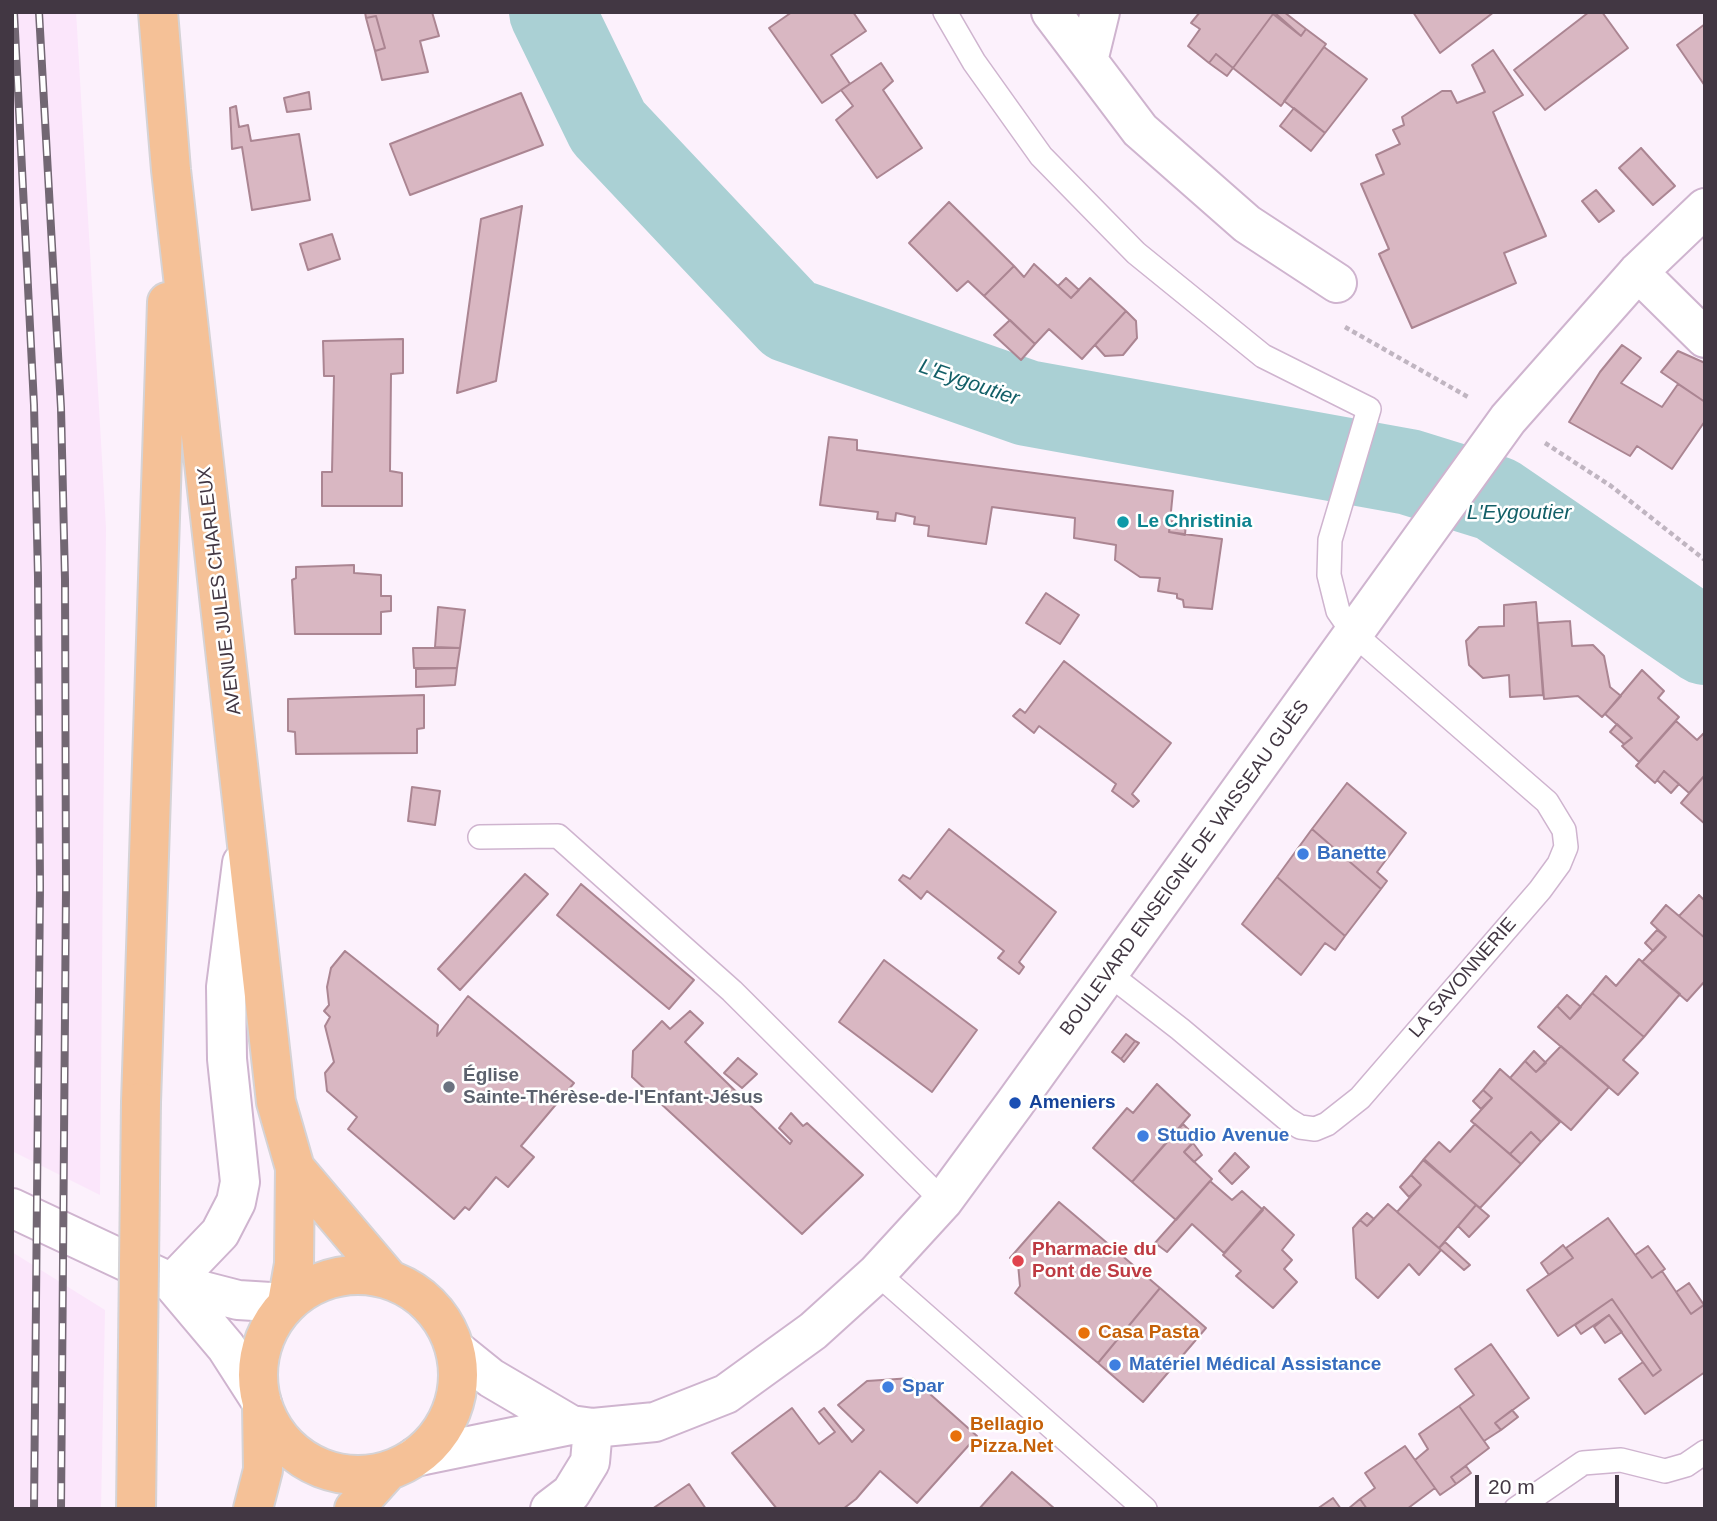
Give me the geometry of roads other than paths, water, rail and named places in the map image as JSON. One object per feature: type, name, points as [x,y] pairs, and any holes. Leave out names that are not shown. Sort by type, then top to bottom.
[{"type":"main road","name":"AVENUE JULES CHARLEUX","points":[[158,12],[171,170],[276,1102],[295,1168],[294,1265],[287,1303]]},
{"type":"main road","points":[[1051,12],[1140,130],[1247,223],[1336,283]]},
{"type":"main road","points":[[1088,61],[1100,12]]},
{"type":"main road","points":[[136,1509],[141,1102],[171,170]]},
{"type":"main road","name":"BOULEVARD ENSEIGNE DE VAISSEAU GUÈS","points":[[402,1464],[582,1426],[655,1422],[726,1394],[813,1331],[877,1273],[943,1200],[1508,419],[1638,272],[1705,208]]},
{"type":"main road","points":[[1638,272],[1705,338]]},
{"type":"main road","points":[[172,1283],[220,1233],[233,1211],[240,1182],[227,1059],[226,987],[247,828]]},
{"type":"main road","name":"AVENUE JULES CHARLEUX","points":[[295,1168],[389,1279]]},
{"type":"main road","points":[[12,1208],[172,1283],[238,1300],[287,1303]]},
{"type":"main road","points":[[253,1509],[262,1470],[262,1404],[258,1360],[264,1339],[287,1303],[318,1283],[353,1274],[389,1279],[418,1294],[441,1319],[455,1349],[459,1379],[452,1409],[438,1436],[402,1464],[354,1509]]},
{"type":"main road","points":[[172,1283],[226,1347],[262,1404],[273,1428],[290,1448],[311,1463],[336,1472],[362,1475],[402,1464]]},
{"type":"main road","points":[[455,1349],[491,1378],[582,1426],[590,1462],[571,1493],[550,1509]]},
{"type":"lane","points":[[945,12],[974,62],[1041,156],[1136,253],[1263,356],[1369,409],[1330,540],[1329,575],[1338,611],[1354,634]]},
{"type":"lane","name":"LA SAVONNERIE","points":[[1109,974],[1180,1029],[1287,1119],[1300,1127],[1315,1129],[1327,1124],[1360,1098],[1559,864],[1566,847],[1564,830],[1547,802],[1354,634]]},
{"type":"lane","points":[[480,837],[558,836],[732,991],[943,1200]]},
{"type":"lane","points":[[877,1273],[1145,1509]]},
{"type":"lane","points":[[1516,1509],[1583,1463],[1621,1460],[1665,1471],[1686,1465],[1705,1452]]},
{"type":"water","name":"L'Eygoutier","points":[[1511,479],[1562,506],[1705,608],[1705,675],[1657,628],[1591,577],[1547,548],[1475,528]]},
{"type":"waterway","name":"L'Eygoutier","points":[[552,12],[608,127],[790,320],[1027,403],[1409,472],[1496,499],[1705,642]]},
{"type":"railway","points":[[14,12],[34,405],[38,577],[40,887],[34,1509]]},
{"type":"railway","points":[[39,12],[61,408],[65,580],[66,890],[61,1509]]},
{"type":"place","name":"Le Christinia","points":[[1123,522]]},
{"type":"place","name":"Banette","points":[[1303,854]]},
{"type":"place","name":"Église Sainte-Thérèse-de-l'Enfant-Jésus","points":[[449,1087]]},
{"type":"place","name":"Ameniers","points":[[1015,1103]]},
{"type":"place","name":"Studio Avenue","points":[[1143,1136]]},
{"type":"place","name":"Pharmacie du Pont de Suve","points":[[1018,1261]]},
{"type":"place","name":"Casa Pasta","points":[[1084,1333]]},
{"type":"place","name":"Matériel Médical Assistance","points":[[1115,1365]]},
{"type":"place","name":"Spar","points":[[888,1387]]},
{"type":"place","name":"Bellagio Pizza.Net","points":[[956,1436]]}]
